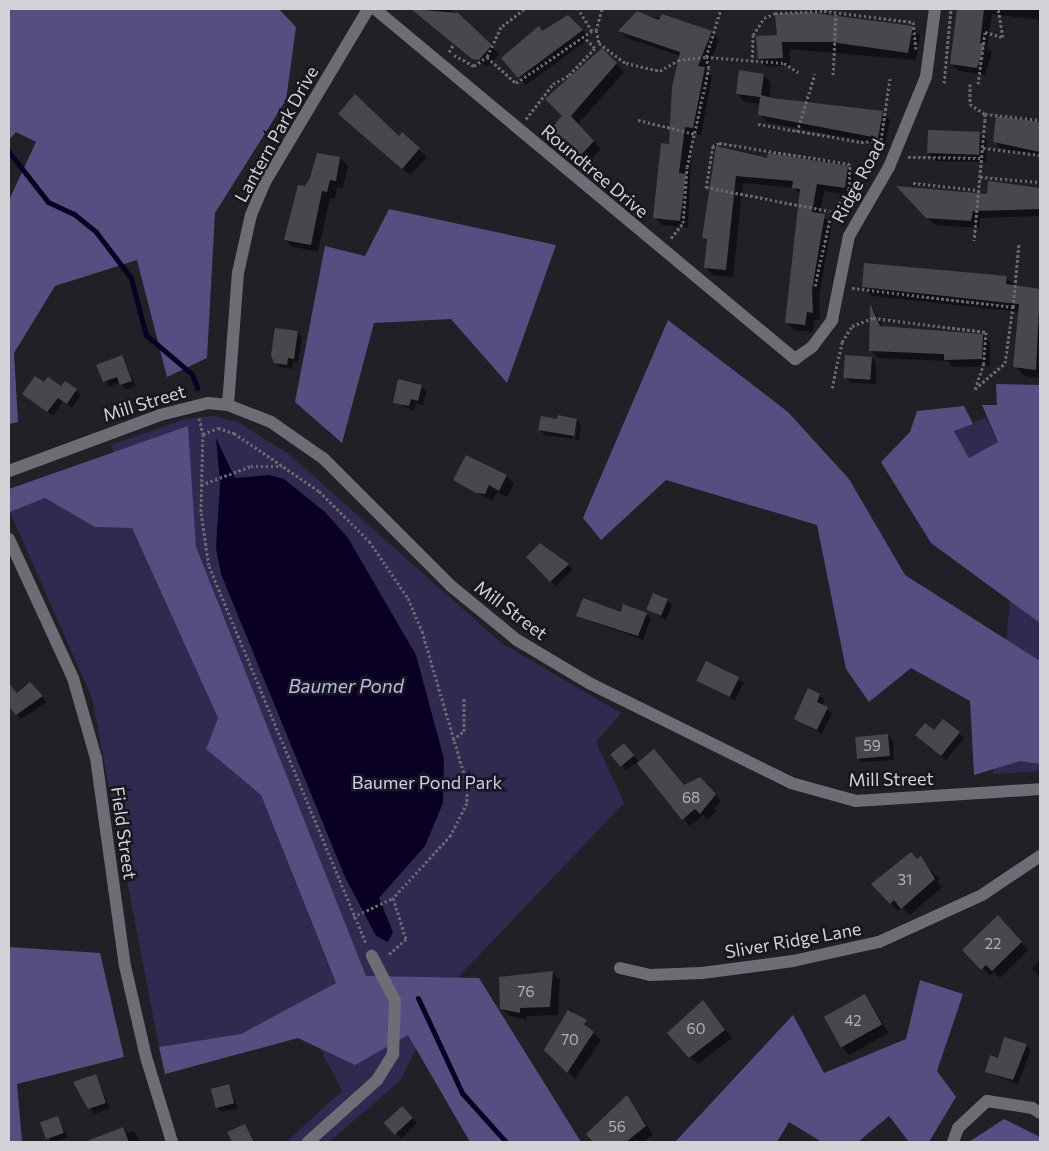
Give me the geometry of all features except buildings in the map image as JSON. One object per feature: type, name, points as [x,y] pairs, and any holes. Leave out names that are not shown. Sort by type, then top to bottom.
[{"type":"street","name":"Lantern Park Drive","points":[[228,405],[238,273],[251,215],[279,158],[368,9]]},
{"type":"street","name":"Roundtree Drive","points":[[375,9],[794,359]]},
{"type":"street","name":"Ridge Road","points":[[794,359],[812,347],[832,320],[849,236],[894,155],[926,77],[934,9]]},
{"type":"street","name":"Mill Street","points":[[9,471],[160,415],[208,403],[228,405],[271,422],[324,459],[450,586],[517,640],[589,683],[791,783],[856,800],[1040,789]]},
{"type":"street","name":"Field Street","points":[[9,539],[73,678],[96,758],[125,966],[172,1142]]},
{"type":"street","name":"Sliver Ridge Lane","points":[[620,968],[650,975],[702,973],[793,961],[879,942],[982,896],[1040,856]]},
{"type":"street","points":[[308,1142],[377,1080],[393,1054],[396,1006],[374,960]]},
{"type":"street","points":[[952,1142],[958,1128],[987,1101],[1032,1108],[1040,1113]]},
{"type":"path","points":[[454,45],[448,51],[474,66],[488,57],[500,27],[524,9]]},
{"type":"path","points":[[602,9],[596,30],[600,43],[626,63],[648,71],[660,71],[678,60],[706,57],[784,63],[798,72]]},
{"type":"path","points":[[660,249],[683,223],[687,166],[696,134],[709,68],[706,57],[721,9]]},
{"type":"path","points":[[944,83],[951,9]]},
{"type":"path","points":[[978,84],[985,32],[1002,37],[998,9]]},
{"type":"path","points":[[488,57],[516,83],[585,38],[592,31],[580,10]]},
{"type":"path","points":[[752,62],[753,35],[764,18],[774,12],[836,14],[914,22],[914,48],[930,51]]},
{"type":"path","points":[[833,75],[836,14]]},
{"type":"path","points":[[585,38],[595,48]]},
{"type":"path","points":[[518,129],[553,84],[569,75],[600,43]]},
{"type":"path","points":[[797,132],[815,74]]},
{"type":"path","points":[[758,124],[861,142],[881,140],[890,80]]},
{"type":"path","points":[[970,84],[970,104],[985,114],[1040,120]]},
{"type":"path","points":[[974,241],[985,114]]},
{"type":"path","points":[[638,120],[696,134]]},
{"type":"path","points":[[815,286],[833,212],[849,189],[850,164],[719,143],[713,146],[706,187],[833,212]]},
{"type":"path","points":[[983,148],[1040,155]]},
{"type":"path","points":[[894,155],[982,158]]},
{"type":"path","points":[[980,177],[1040,182]]},
{"type":"path","points":[[913,183],[978,190]]},
{"type":"path","points":[[832,388],[842,342],[852,326],[873,318],[986,332],[984,363],[975,390],[1005,363],[1019,243]]},
{"type":"path","points":[[839,286],[1013,307]]},
{"type":"path","points":[[199,416],[203,434],[201,485],[209,566],[222,603],[353,917],[374,960],[406,939],[393,898]]},
{"type":"path","points":[[203,434],[218,428],[234,433],[282,466],[348,518],[408,598],[467,784],[462,820],[393,898],[353,917]]},
{"type":"path","points":[[201,485],[251,466],[282,466]]},
{"type":"path","points":[[453,740],[464,731],[464,698]]},
{"type":"green space","points":[[1040,400],[1040,771],[993,774],[1013,572]]},
{"type":"green space","name":"Baumer Pond Park","points":[[214,416],[238,422],[290,455],[501,643],[621,713],[596,742],[624,803],[444,992],[400,1081],[329,1142],[286,1142],[342,1091],[303,1015],[345,988],[111,445],[188,418]]},
{"type":"green space","points":[[986,418],[998,442],[969,458],[954,431]]},
{"type":"green space","points":[[45,498],[95,527],[132,528],[218,718],[206,749],[261,795],[336,984],[241,1034],[159,1047],[92,698],[10,512]]},
{"type":"shaded area","points":[[9,9],[279,9],[296,27],[286,100],[215,213],[207,358],[167,377],[137,260],[55,286],[14,353],[18,422],[9,424],[9,200],[36,142],[16,132],[9,140]]},
{"type":"shaded area","points":[[389,209],[556,245],[507,383],[451,319],[374,323],[342,443],[295,402],[325,246],[365,256]]},
{"type":"shaded area","points":[[668,320],[788,412],[849,479],[905,575],[1040,661],[1040,764],[1020,761],[974,775],[970,701],[911,668],[869,702],[846,669],[817,525],[666,480],[601,540],[583,518]]},
{"type":"shaded area","points":[[996,384],[1040,385],[1040,623],[931,543],[881,462],[910,432],[917,411],[964,406],[973,424],[954,431],[969,458],[998,442],[982,405],[997,405]]},
{"type":"shaded area","points":[[188,426],[196,547],[366,976],[479,978],[581,1142],[470,1142],[408,1035],[355,1065],[298,1038],[165,1074],[159,1047],[241,1034],[336,983],[261,795],[206,749],[218,718],[132,528],[95,527],[45,498],[10,512],[9,489]]},
{"type":"shaded area","points":[[9,947],[100,953],[124,1057],[17,1084],[22,1142],[9,1142]]},
{"type":"shaded area","points":[[920,980],[963,994],[937,1071],[956,1097],[929,1142],[909,1142],[889,1116],[858,1142],[822,1142],[789,1122],[777,1142],[675,1142],[793,1015],[824,1073],[906,1039]]},
{"type":"shaded area","points":[[1004,1119],[1040,1137],[1040,1142],[969,1142]]},
{"type":"water","name":"Baumer Pond","points":[[216,438],[235,478],[269,475],[284,479],[325,512],[348,538],[416,655],[444,759],[443,803],[425,846],[379,898],[393,932],[388,942],[376,936],[345,877],[221,574],[216,548],[220,483]]},
{"type":"waterway","points":[[9,152],[48,202],[74,214],[96,232],[131,278],[146,335],[192,374],[197,388]]},
{"type":"waterway","points":[[418,998],[462,1093],[506,1142]]}]
